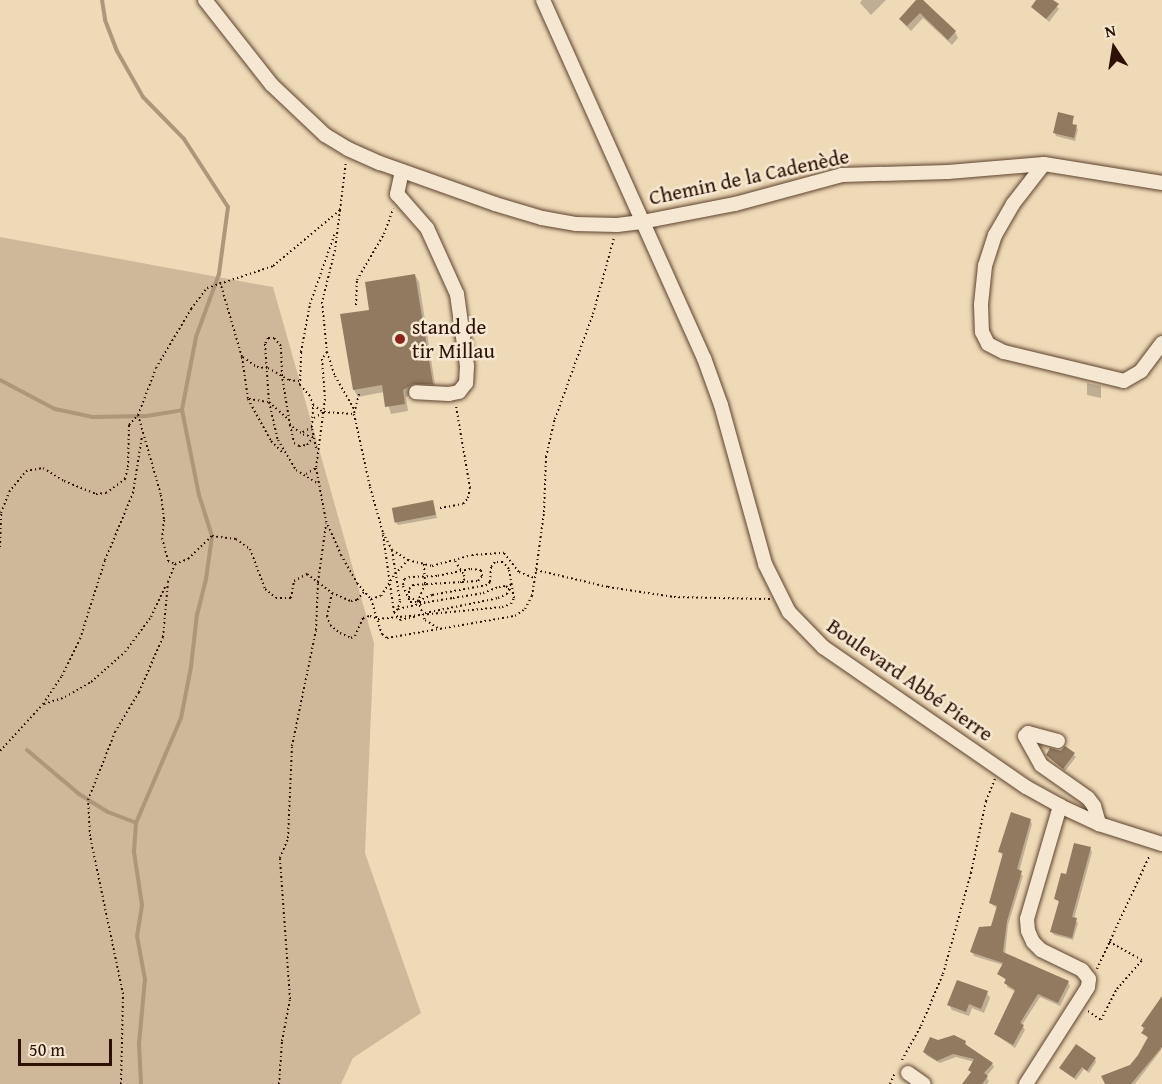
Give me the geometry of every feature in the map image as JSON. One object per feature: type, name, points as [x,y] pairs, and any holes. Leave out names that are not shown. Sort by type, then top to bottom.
[{"type":"street","name":"Chemin de la Cadenède","points":[[205,0],[273,85],[303,117],[348,149],[402,171],[542,218],[576,224],[617,225],[642,222],[735,204],[843,175],[948,172],[1044,164],[1162,183]]},
{"type":"street","name":"Boulevard Abbé Pierre","points":[[543,0],[714,381],[758,542],[781,599],[797,622],[823,647],[1001,769],[1060,806],[1099,824],[1159,843]]},
{"type":"street","points":[[1044,164],[1013,204],[995,235],[985,266],[981,305],[982,332],[988,344],[1004,352],[1124,381],[1141,371],[1162,343]]},
{"type":"street","points":[[402,171],[397,194],[427,228],[457,294],[467,366],[466,384],[459,392],[449,394],[416,392]]},
{"type":"street","points":[[1058,741],[1028,733],[1025,736],[1041,765],[1089,798],[1099,824]]},
{"type":"street","points":[[1026,1084],[1079,1005],[1088,987],[1089,979],[1082,970],[1041,950],[1033,942],[1028,931],[1028,919],[1060,806]]},
{"type":"street","points":[[901,1070],[924,1084]]},
{"type":"path","points":[[348,149],[335,250],[322,302],[327,352],[335,376],[354,410]]},
{"type":"path","points":[[356,305],[357,280],[384,234],[397,194]]},
{"type":"path","points":[[1,513],[9,492],[26,471],[35,468],[43,468],[64,481],[96,494],[117,488],[125,479],[128,467],[129,424],[138,415],[156,368],[191,309],[207,288],[273,266],[340,210]]},
{"type":"path","points":[[327,352],[322,359],[325,387],[324,412],[316,449],[318,484],[326,521],[341,555],[371,599],[382,634],[387,638],[515,616],[525,609],[532,596],[544,512],[546,457],[564,390],[593,314],[617,225]]},
{"type":"path","points":[[336,231],[310,304],[301,352],[299,381],[313,405],[324,412],[354,414]]},
{"type":"path","points":[[220,282],[242,357],[248,399],[271,441],[303,475],[312,478],[318,484]]},
{"type":"path","points":[[285,455],[276,433],[268,402],[265,344],[268,339],[274,338],[281,346],[282,376],[294,443],[299,446],[307,445],[313,437]]},
{"type":"path","points":[[242,357],[257,367],[268,368],[282,376],[299,381]]},
{"type":"path","points":[[440,508],[463,504],[468,498],[470,488],[456,403],[459,392]]},
{"type":"path","points":[[359,394],[354,414],[370,487],[383,532],[396,617]]},
{"type":"path","points":[[248,399],[268,402],[289,420]]},
{"type":"path","points":[[313,405],[312,427],[316,449]]},
{"type":"path","points":[[312,419],[324,412]]},
{"type":"path","points":[[138,415],[161,495],[164,520],[162,538],[168,561],[175,564],[188,559],[212,536],[236,539],[250,549],[265,589],[276,598],[291,598],[294,581],[307,574],[351,602],[357,600],[365,592]]},
{"type":"path","points":[[290,425],[301,434],[313,437]]},
{"type":"path","points":[[301,434],[312,427]]},
{"type":"path","points":[[0,751],[43,704],[62,676],[80,639],[105,560],[133,493],[142,433]]},
{"type":"path","points":[[303,475],[311,473],[316,468]]},
{"type":"path","points":[[0,505],[0,547]]},
{"type":"path","points":[[279,1084],[282,1041],[290,999],[280,858],[288,838],[292,746],[316,630],[318,582],[326,521]]},
{"type":"path","points":[[383,532],[392,550],[400,601]]},
{"type":"path","points":[[392,550],[408,560],[432,566],[491,552],[504,553],[519,572],[535,578]]},
{"type":"path","points":[[371,599],[381,596],[394,574],[408,560]]},
{"type":"path","points":[[455,560],[465,579],[460,583]]},
{"type":"path","points":[[403,586],[410,602],[419,603],[432,595],[487,585],[490,582],[491,567],[495,562],[503,562],[509,569],[513,593],[511,603],[502,607],[424,614]]},
{"type":"path","points":[[43,704],[65,698],[91,682],[125,652],[151,617],[175,564]]},
{"type":"path","points":[[419,603],[425,584],[424,564]]},
{"type":"path","points":[[398,609],[404,579],[477,568],[482,576],[478,581],[413,585],[409,590],[410,597],[419,603],[425,620],[440,629]]},
{"type":"path","points":[[536,570],[608,587],[674,597],[781,599]]},
{"type":"path","points":[[120,1084],[123,994],[90,836],[88,800],[116,732],[139,692],[163,637],[168,582]]},
{"type":"path","points":[[332,592],[327,616],[330,625],[351,638],[355,636],[363,618],[396,617],[400,620],[498,598],[507,594],[512,582]]},
{"type":"path","points":[[394,612],[419,603],[483,593],[499,587],[510,588]]},
{"type":"path","points":[[510,588],[513,593]]},
{"type":"path","points":[[890,1084],[901,1070],[943,974],[970,873],[986,801],[1001,769]]},
{"type":"path","points":[[1089,979],[1098,967],[1159,843]]},
{"type":"path","points":[[1079,1005],[1101,1020],[1117,989],[1142,960],[1109,942]]},
{"type":"shaded area","points":[[0,237],[273,287],[374,643],[365,853],[421,1013],[353,1058],[341,1084],[0,1084]]},
{"type":"building","points":[[916,0],[923,0],[956,31],[948,40],[920,13],[907,26],[899,19]]},
{"type":"building","points":[[1036,0],[1053,0],[1059,4],[1046,19],[1031,7]]},
{"type":"building","points":[[1058,112],[1074,116],[1072,124],[1077,125],[1074,138],[1053,133]]},
{"type":"building","points":[[415,274],[433,384],[413,384],[403,390],[405,404],[385,407],[382,385],[353,390],[340,314],[369,310],[365,282]]},
{"type":"building","points":[[433,500],[436,515],[395,523],[392,508]]},
{"type":"building","points":[[1065,746],[1075,753],[1063,769],[1046,755],[1050,748],[1061,751]]},
{"type":"building","points":[[1011,812],[1031,819],[1017,869],[1022,871],[1007,921],[1003,952],[1069,981],[1058,1003],[1038,994],[1020,1023],[1024,1025],[1013,1045],[994,1034],[1015,990],[1004,983],[1006,979],[997,974],[1003,963],[970,952],[979,927],[991,926],[997,906],[989,903],[1003,853],[998,852]]},
{"type":"building","points":[[1074,843],[1091,847],[1072,917],[1077,918],[1072,938],[1050,932],[1059,901],[1054,899],[1061,873],[1066,874]]},
{"type":"building","points":[[957,980],[988,991],[981,1009],[969,1004],[966,1012],[947,1005]]},
{"type":"building","points":[[1162,996],[1162,1047],[1131,1084],[1105,1084],[1101,1076],[1130,1065],[1138,1055],[1148,1037],[1141,1033],[1145,1028],[1141,1026]]},
{"type":"building","points":[[954,1035],[966,1041],[965,1044],[993,1063],[984,1073],[988,1076],[982,1084],[962,1084],[971,1072],[968,1070],[974,1059],[953,1054],[937,1061],[923,1052],[930,1037],[938,1040]]},
{"type":"building","points":[[1076,1044],[1096,1058],[1087,1071],[1082,1067],[1074,1078],[1059,1068]]},
{"type":"waterway","points":[[102,0],[105,20],[117,51],[143,97],[184,139],[228,207],[219,274],[196,337],[182,410],[199,495],[212,536],[206,579],[197,614],[191,667],[181,718],[136,823],[134,852],[142,905],[137,936],[145,979],[139,1044],[141,1084]]},
{"type":"waterway","points":[[0,380],[55,409],[92,417],[146,416],[182,410]]},
{"type":"waterway","points":[[27,750],[79,794],[108,812],[136,823]]},
{"type":"place","name":"stand de tir Millau","points":[[400,339]]}]
